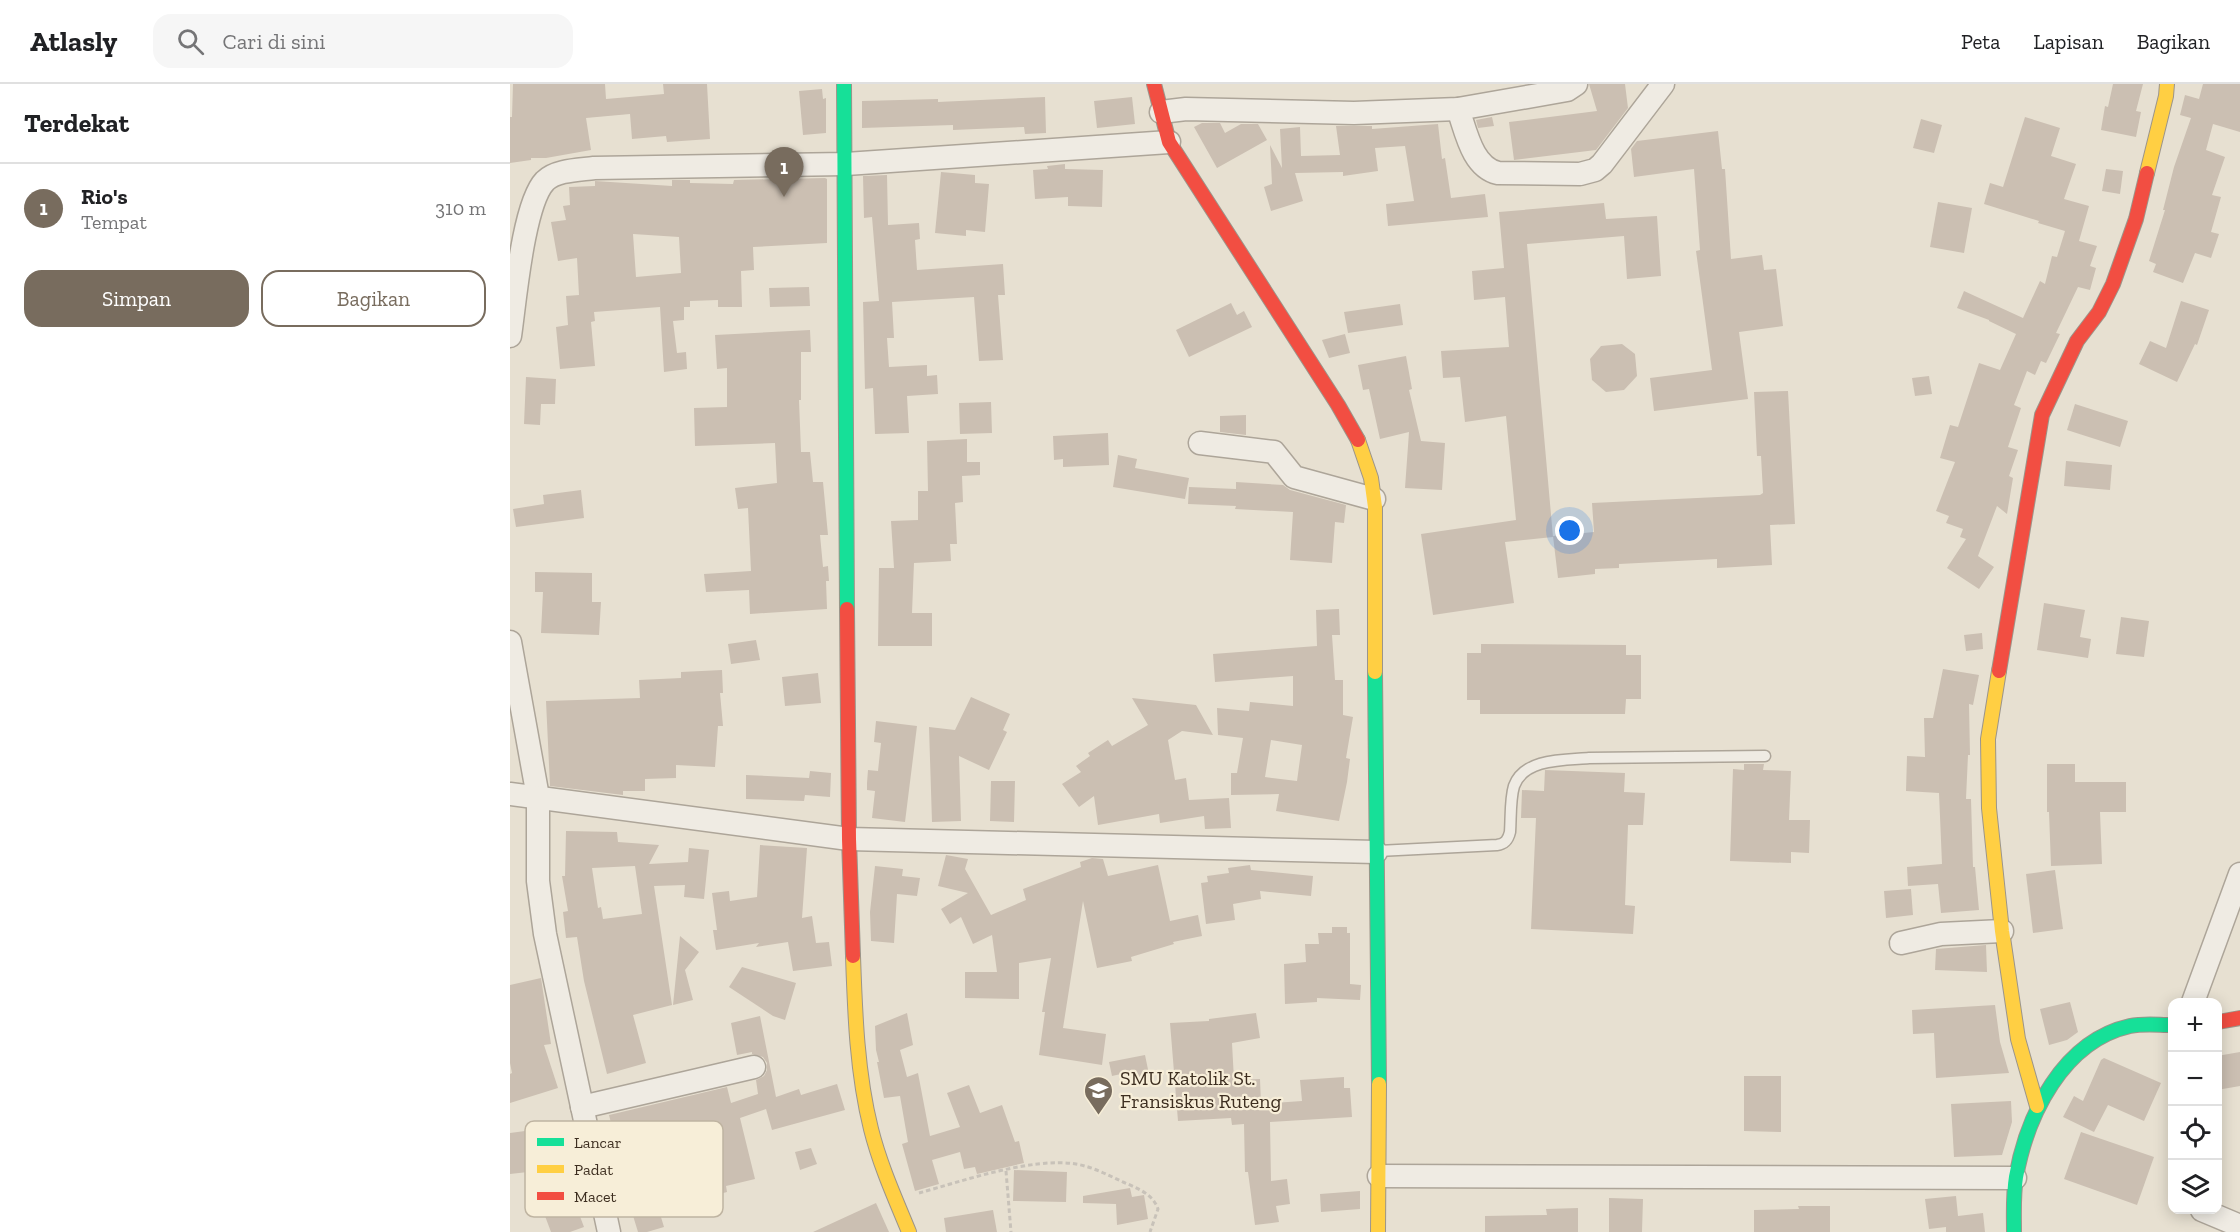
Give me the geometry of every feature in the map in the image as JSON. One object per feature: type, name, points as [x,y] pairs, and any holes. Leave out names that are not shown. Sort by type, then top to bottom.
[{"type":"street","points":[[844,84],[849,839],[854,982],[860,1064],[871,1129],[894,1199],[909,1232]]},
{"type":"street","points":[[1154,84],[1169,142],[1338,405],[1363,447],[1370,468],[1374,499],[1376,852],[1380,1025],[1378,1232]]},
{"type":"street","points":[[1161,112],[1186,109],[1354,113],[1458,109],[1567,90],[1576,84]]},
{"type":"street","points":[[1458,109],[1478,160],[1490,171],[1580,174],[1595,170],[1602,164],[1663,84]]},
{"type":"street","points":[[2037,1106],[2018,1040],[2002,931],[1989,808],[1988,739],[2042,415],[2077,341],[2099,312],[2113,284],[2136,219],[2167,84]]},
{"type":"street","points":[[510,336],[518,231],[545,181],[555,175],[605,168],[846,164],[1169,142]]},
{"type":"street","points":[[1200,443],[1274,452],[1294,477],[1374,499]]},
{"type":"street","points":[[510,642],[538,796],[538,881],[542,915],[585,1121]]},
{"type":"street","points":[[510,794],[849,839],[1376,852]]},
{"type":"street","points":[[2194,998],[2240,874]]},
{"type":"street","points":[[1901,943],[1941,934],[2002,931]]},
{"type":"street","points":[[2222,1021],[2240,1018]]},
{"type":"street","points":[[2014,1232],[2015,1179],[2037,1106],[2060,1072],[2081,1050],[2102,1037],[2129,1026],[2168,1025]]},
{"type":"street","points":[[582,1107],[754,1067]]},
{"type":"street","points":[[1379,1176],[2015,1179]]},
{"type":"street","points":[[2213,1214],[2240,1226]]},
{"type":"street","points":[[606,1217],[609,1232]]},
{"type":"lane","points":[[1376,852],[1505,843],[1510,832],[1514,787],[1520,774],[1536,765],[1560,760],[1765,756]]},
{"type":"path","points":[[894,1199],[1006,1171],[1045,1164],[1075,1164],[1121,1180],[1148,1194],[1156,1203],[1157,1214],[1150,1232]]},
{"type":"path","points":[[1006,1171],[1011,1232]]},
{"type":"building","points":[[513,84],[605,84],[606,99],[664,94],[663,84],[707,84],[710,139],[667,142],[666,136],[632,139],[630,114],[586,118],[591,150],[510,163]]},
{"type":"building","points":[[1589,84],[1625,84],[1628,108],[1596,150],[1514,160],[1509,122],[1597,111]]},
{"type":"building","points":[[2113,84],[2143,84],[2136,111],[2141,112],[2136,137],[2101,130],[2105,106],[2108,107]]},
{"type":"building","points":[[2203,84],[2240,84],[2240,132],[2213,124],[2206,150],[2225,157],[2212,195],[2221,197],[2211,232],[2219,234],[2211,258],[2195,253],[2183,283],[2153,272],[2156,264],[2149,261],[2165,210],[2163,210],[2174,167],[2191,118],[2180,115],[2185,95],[2199,99]]},
{"type":"building","points":[[822,89],[823,99],[826,98],[826,133],[803,135],[799,91]]},
{"type":"building","points":[[1045,97],[1046,133],[1025,134],[1024,127],[953,130],[953,125],[862,128],[862,101],[938,99],[938,102]]},
{"type":"building","points":[[1132,97],[1135,124],[1097,128],[1094,101]]},
{"type":"building","points":[[1492,117],[1494,126],[1478,128],[1476,120]]},
{"type":"building","points":[[2025,117],[2060,128],[2051,156],[2076,164],[2064,199],[2089,206],[2079,241],[2097,246],[2090,266],[2096,268],[2090,290],[2078,287],[2056,333],[2060,334],[2046,363],[2041,361],[2035,375],[2027,371],[2014,405],[2021,408],[2008,447],[2018,450],[2009,476],[2013,478],[2007,514],[1997,506],[1978,556],[1994,567],[1979,589],[1947,568],[1966,539],[1960,537],[1963,529],[1946,523],[1949,516],[1936,511],[1955,462],[1940,458],[1950,425],[1958,427],[1979,363],[2000,370],[2016,334],[1989,320],[1957,308],[1964,291],[2023,318],[2040,281],[2045,284],[2052,256],[2057,257],[2065,231],[1984,204],[1990,183],[2003,187]]},
{"type":"building","points":[[1921,119],[1942,125],[1934,153],[1913,148]]},
{"type":"building","points":[[1202,123],[1220,123],[1225,133],[1241,124],[1258,124],[1267,140],[1217,168],[1194,127]]},
{"type":"building","points":[[1438,124],[1442,159],[1445,158],[1451,198],[1485,194],[1488,217],[1388,226],[1386,204],[1414,201],[1405,146],[1375,148],[1378,171],[1343,176],[1343,172],[1295,173],[1303,201],[1271,211],[1264,187],[1272,184],[1270,145],[1282,168],[1280,129],[1300,127],[1301,156],[1340,155],[1336,126],[1372,126],[1372,129]]},
{"type":"building","points":[[1718,131],[1722,169],[1725,169],[1731,259],[1762,255],[1764,270],[1776,269],[1783,326],[1739,332],[1748,399],[1654,411],[1650,378],[1712,370],[1696,251],[1700,250],[1694,169],[1634,177],[1631,149],[1637,141]]},
{"type":"building","points":[[1065,164],[1065,169],[1103,170],[1102,207],[1068,206],[1068,197],[1035,199],[1033,170]]},
{"type":"building","points":[[2106,169],[2123,171],[2120,194],[2102,191]]},
{"type":"building","points":[[941,172],[975,175],[975,183],[989,184],[985,232],[966,230],[966,236],[935,233]]},
{"type":"building","points":[[887,175],[888,225],[919,223],[920,239],[915,240],[917,270],[1003,264],[1005,295],[998,295],[1003,360],[979,361],[974,297],[892,302],[894,338],[887,338],[889,367],[927,365],[927,376],[937,375],[938,394],[907,396],[909,433],[875,434],[873,388],[865,389],[863,302],[879,301],[872,217],[864,218],[863,176]]},
{"type":"building","points":[[827,179],[827,243],[753,247],[754,270],[741,271],[742,307],[718,307],[718,300],[690,301],[690,307],[684,307],[684,320],[673,321],[677,353],[686,352],[687,369],[664,372],[660,307],[594,312],[595,321],[591,322],[595,366],[560,369],[556,327],[568,325],[566,296],[579,295],[577,258],[558,261],[551,222],[566,220],[563,206],[570,205],[569,187],[595,186],[595,181],[672,186],[672,180],[690,180],[690,183],[733,184],[734,180]],"holes":[[[633,234],[679,237],[681,273],[636,277]]]},
{"type":"building","points":[[1938,202],[1972,208],[1964,253],[1930,247]]},
{"type":"building","points":[[1604,203],[1606,219],[1657,216],[1661,276],[1627,279],[1624,236],[1527,244],[1553,537],[1505,542],[1514,603],[1433,615],[1421,534],[1516,520],[1506,416],[1465,422],[1460,377],[1443,378],[1441,351],[1509,347],[1505,297],[1474,300],[1472,271],[1504,268],[1499,212]]},
{"type":"building","points":[[809,287],[810,306],[770,307],[769,288]]},
{"type":"building","points":[[2181,301],[2209,310],[2197,345],[2195,344],[2177,382],[2139,364],[2150,341],[2166,348]]},
{"type":"building","points":[[1231,303],[1237,315],[1244,311],[1252,327],[1189,357],[1176,330]]},
{"type":"building","points":[[1400,304],[1403,325],[1348,333],[1344,312]]},
{"type":"building","points":[[810,330],[811,352],[801,352],[801,400],[799,400],[801,452],[810,452],[813,482],[823,482],[828,535],[820,535],[823,567],[828,566],[827,609],[750,614],[749,590],[706,592],[704,574],[751,571],[748,508],[738,509],[735,488],[777,483],[775,443],[695,446],[694,408],[727,407],[727,368],[717,369],[715,335]]},
{"type":"building","points":[[1345,334],[1350,353],[1329,358],[1322,340]]},
{"type":"building","points":[[1622,344],[1635,354],[1637,376],[1624,390],[1606,392],[1592,380],[1590,359],[1601,346]]},
{"type":"building","points":[[1406,356],[1412,389],[1409,390],[1421,441],[1445,443],[1442,490],[1405,488],[1409,432],[1380,439],[1369,389],[1363,390],[1358,365]]},
{"type":"building","points":[[1929,376],[1932,394],[1915,396],[1912,378]]},
{"type":"building","points":[[526,377],[556,379],[555,404],[541,404],[540,425],[524,424]]},
{"type":"building","points":[[1788,391],[1795,524],[1770,525],[1772,565],[1717,568],[1717,559],[1619,564],[1619,568],[1595,569],[1595,574],[1558,578],[1553,536],[1594,532],[1592,503],[1760,495],[1763,493],[1761,456],[1757,456],[1754,392]]},
{"type":"building","points":[[991,402],[992,433],[960,434],[959,403]]},
{"type":"building","points":[[2075,404],[2128,421],[2120,447],[2067,430]]},
{"type":"building","points":[[1246,415],[1246,435],[1220,432],[1220,416]]},
{"type":"building","points":[[1108,433],[1109,465],[1063,467],[1063,459],[1054,460],[1053,436]]},
{"type":"building","points":[[967,439],[967,462],[980,462],[980,475],[962,476],[963,502],[955,503],[957,544],[950,544],[951,561],[914,563],[912,613],[932,613],[932,646],[878,646],[879,568],[894,568],[891,521],[918,520],[918,491],[928,491],[927,441]]},
{"type":"building","points":[[1118,455],[1137,459],[1135,468],[1189,478],[1185,499],[1113,487]]},
{"type":"building","points":[[2066,461],[2112,465],[2110,490],[2064,486]]},
{"type":"building","points":[[1236,482],[1283,485],[1290,490],[1346,505],[1344,523],[1335,522],[1332,563],[1290,560],[1293,512],[1188,504],[1189,487],[1236,489]]},
{"type":"building","points":[[581,490],[584,518],[516,527],[513,509],[544,504],[543,495]]},
{"type":"building","points":[[535,572],[592,573],[592,602],[601,602],[599,635],[541,633],[543,592],[535,592]]},
{"type":"building","points":[[2044,603],[2085,610],[2080,637],[2091,639],[2088,658],[2037,650]]},
{"type":"building","points":[[1339,609],[1340,635],[1332,635],[1335,680],[1343,680],[1343,715],[1353,717],[1346,758],[1350,759],[1347,782],[1339,821],[1276,811],[1279,794],[1231,795],[1231,773],[1237,773],[1243,738],[1218,735],[1217,708],[1249,711],[1250,702],[1293,706],[1293,676],[1215,682],[1213,654],[1317,646],[1316,610]],"holes":[[[1271,740],[1302,745],[1297,781],[1265,777]]]},
{"type":"building","points":[[2121,617],[2149,621],[2144,657],[2116,654]]},
{"type":"building","points":[[1982,633],[1983,649],[1966,651],[1964,635]]},
{"type":"building","points":[[756,640],[760,660],[731,664],[728,644]]},
{"type":"building","points":[[1481,644],[1626,645],[1626,655],[1641,655],[1641,699],[1626,699],[1625,714],[1480,714],[1480,700],[1467,700],[1467,653],[1481,653]]},
{"type":"building","points":[[1943,669],[1979,675],[1973,705],[1969,704],[1970,755],[1968,755],[1966,799],[1971,799],[1973,867],[1975,867],[1979,910],[1941,913],[1938,884],[1908,886],[1907,867],[1942,864],[1939,793],[1906,791],[1907,756],[1925,757],[1924,718],[1933,718]]},
{"type":"building","points":[[722,670],[723,693],[720,693],[723,726],[718,726],[715,767],[676,765],[676,778],[645,779],[645,791],[623,791],[623,795],[550,786],[546,701],[640,698],[639,680],[681,678],[681,672]]},
{"type":"building","points":[[818,673],[821,703],[785,706],[782,677]]},
{"type":"building","points":[[971,697],[1010,714],[1003,730],[1007,732],[989,770],[959,756],[961,821],[932,822],[929,727],[955,730]]},
{"type":"building","points":[[1132,698],[1196,705],[1213,735],[1182,731],[1168,740],[1175,780],[1186,778],[1189,800],[1229,798],[1231,828],[1205,829],[1204,816],[1160,823],[1159,814],[1098,825],[1094,796],[1079,807],[1062,784],[1081,772],[1076,766],[1090,756],[1088,753],[1108,740],[1112,746],[1148,725]]},
{"type":"building","points":[[876,721],[917,726],[905,822],[872,818],[875,791],[867,790],[867,783],[868,770],[878,771],[881,743],[874,742]]},
{"type":"building","points":[[1744,764],[1764,764],[1763,770],[1791,771],[1789,820],[1810,820],[1809,853],[1791,852],[1791,863],[1730,861],[1733,769],[1744,770]]},
{"type":"building","points":[[2047,764],[2075,764],[2075,782],[2126,782],[2126,812],[2100,812],[2102,864],[2051,866],[2049,812],[2047,812]]},
{"type":"building","points":[[1545,770],[1625,773],[1624,792],[1645,793],[1643,825],[1628,825],[1625,905],[1635,906],[1633,934],[1531,929],[1536,818],[1521,818],[1522,790],[1544,791]]},
{"type":"building","points":[[810,771],[831,773],[830,797],[805,795],[804,801],[746,799],[746,775],[809,778]]},
{"type":"building","points":[[991,781],[1015,781],[1014,822],[990,821]]},
{"type":"building","points":[[566,831],[617,832],[618,842],[659,845],[649,864],[688,862],[689,848],[709,850],[704,899],[684,897],[685,885],[654,886],[672,1005],[633,1015],[646,1063],[607,1074],[584,981],[577,937],[566,938],[563,912],[568,911],[562,876],[565,876]],"holes":[[[635,866],[642,914],[603,919],[601,907],[598,908],[592,868]]]},
{"type":"building","points":[[760,845],[807,848],[802,918],[812,916],[816,943],[829,942],[832,966],[793,971],[788,942],[756,947],[759,943],[716,950],[713,930],[717,930],[712,893],[729,891],[730,901],[757,897]]},
{"type":"building","points":[[946,855],[968,859],[965,869],[991,915],[1026,900],[1023,889],[1081,867],[1080,862],[1092,858],[1103,859],[1108,876],[1158,865],[1170,921],[1198,915],[1202,936],[1173,942],[1174,944],[1131,957],[1132,961],[1097,968],[1083,901],[1063,1028],[1106,1034],[1102,1065],[1039,1055],[1045,1012],[1042,1012],[1051,958],[1019,963],[1019,999],[965,998],[965,972],[997,972],[992,935],[973,944],[961,917],[950,924],[941,909],[968,893],[938,886]]},
{"type":"building","points":[[1250,865],[1251,870],[1313,876],[1311,896],[1260,891],[1261,899],[1233,904],[1235,920],[1206,924],[1201,883],[1208,882],[1207,876],[1229,873],[1228,868]]},
{"type":"building","points":[[875,866],[903,869],[902,876],[920,878],[917,896],[897,894],[894,943],[871,941],[870,912]]},
{"type":"building","points":[[2055,870],[2063,929],[2033,933],[2026,874]]},
{"type":"building","points":[[1911,889],[1913,915],[1886,918],[1884,891]]},
{"type":"building","points":[[1332,927],[1347,927],[1347,933],[1350,933],[1350,984],[1361,985],[1360,1000],[1317,998],[1317,1002],[1285,1004],[1284,964],[1306,962],[1305,944],[1319,944],[1318,933],[1332,933]]},
{"type":"building","points":[[680,936],[699,952],[685,970],[693,1000],[673,1005]]},
{"type":"building","points":[[1986,945],[1987,972],[1935,970],[1936,949]]},
{"type":"building","points":[[742,967],[796,983],[785,1020],[773,1016],[729,987]]},
{"type":"building","points":[[541,978],[551,1044],[544,1045],[558,1088],[510,1103],[510,1074],[512,1073],[510,985]]},
{"type":"building","points":[[2070,1002],[2078,1032],[2067,1040],[2049,1045],[2040,1009]]},
{"type":"building","points":[[1995,1005],[2000,1042],[2009,1073],[1936,1078],[1934,1033],[1913,1034],[1912,1010]]},
{"type":"building","points":[[907,1013],[913,1045],[900,1050],[907,1077],[918,1073],[930,1136],[960,1127],[947,1093],[969,1085],[980,1113],[1002,1105],[1015,1142],[1019,1141],[1024,1163],[977,1174],[975,1167],[964,1169],[960,1152],[932,1160],[939,1184],[915,1191],[902,1144],[908,1142],[900,1096],[884,1098],[876,1050],[875,1026]]},
{"type":"building","points":[[1256,1013],[1260,1038],[1232,1043],[1234,1080],[1260,1079],[1261,1104],[1302,1101],[1300,1080],[1344,1077],[1344,1088],[1350,1088],[1352,1117],[1270,1122],[1271,1181],[1287,1179],[1290,1204],[1276,1206],[1279,1222],[1255,1225],[1248,1172],[1245,1172],[1244,1124],[1232,1125],[1231,1118],[1178,1121],[1170,1023],[1209,1021],[1209,1019]]},
{"type":"building","points":[[760,1016],[776,1097],[799,1089],[801,1095],[837,1084],[845,1110],[772,1130],[766,1109],[740,1118],[755,1179],[726,1186],[727,1192],[723,1193],[723,1121],[610,1121],[609,1115],[727,1087],[731,1103],[758,1094],[756,1080],[764,1076],[767,1063],[763,1057],[752,1054],[752,1052],[737,1055],[731,1023]]},
{"type":"building","points":[[2240,1052],[2240,1086],[2222,1089],[2222,1055]]},
{"type":"building","points":[[1145,1055],[1151,1084],[1133,1087],[1132,1081],[1122,1083],[1121,1074],[1112,1076],[1109,1062]]},
{"type":"building","points":[[2104,1058],[2161,1083],[2144,1121],[2108,1105],[2094,1132],[2063,1117],[2074,1096],[2083,1101],[2101,1060]]},
{"type":"building","points":[[1744,1076],[1781,1076],[1781,1132],[1744,1131]]},
{"type":"building","points":[[2011,1101],[2012,1122],[2002,1155],[1954,1157],[1951,1104]]},
{"type":"building","points":[[525,1131],[525,1172],[510,1174],[510,1133]]},
{"type":"building","points":[[2081,1132],[2154,1157],[2137,1205],[2064,1179]]},
{"type":"building","points":[[811,1148],[817,1164],[800,1170],[795,1152]]},
{"type":"building","points":[[1014,1170],[1067,1172],[1066,1202],[1013,1201]]},
{"type":"building","points":[[1130,1188],[1132,1197],[1144,1195],[1148,1219],[1117,1225],[1116,1204],[1083,1203],[1083,1196]]},
{"type":"building","points":[[1360,1191],[1360,1209],[1321,1212],[1320,1194]]},
{"type":"building","points":[[1956,1196],[1958,1216],[1983,1213],[1985,1232],[1946,1232],[1946,1227],[1929,1229],[1925,1199]]},
{"type":"building","points":[[1609,1198],[1643,1199],[1642,1232],[1609,1232]]},
{"type":"building","points":[[876,1203],[889,1232],[813,1232]]},
{"type":"building","points":[[1798,1206],[1830,1206],[1830,1232],[1754,1232],[1754,1210],[1799,1209]]},
{"type":"building","points":[[1578,1208],[1578,1232],[1485,1232],[1485,1216],[1547,1215],[1546,1209]]},
{"type":"building","points":[[993,1210],[997,1232],[946,1232],[944,1218]]},
{"type":"building","points":[[545,1217],[580,1217],[584,1227],[570,1232],[551,1232]]},
{"type":"building","points":[[633,1217],[661,1217],[664,1227],[638,1232]]},
{"type":"traffic: fast","points":[[844,84],[847,609]]},
{"type":"traffic: fast","points":[[1375,672],[1379,1084]]},
{"type":"traffic: fast","points":[[2014,1232],[2015,1184],[2021,1153],[2039,1106],[2052,1084],[2067,1064],[2085,1047],[2106,1034],[2135,1025],[2168,1025]]},
{"type":"traffic: slow","points":[[2147,173],[2167,84]]},
{"type":"traffic: slow","points":[[1358,440],[1371,478],[1375,507],[1375,672]]},
{"type":"traffic: slow","points":[[1999,671],[1988,739],[1989,808],[2002,931],[2018,1039],[2037,1106]]},
{"type":"traffic: slow","points":[[853,956],[858,1043],[866,1108],[879,1156],[909,1232]]},
{"type":"traffic: slow","points":[[1378,1232],[1379,1084]]},
{"type":"traffic: jam","points":[[1154,84],[1169,142],[1338,405],[1358,440]]},
{"type":"traffic: jam","points":[[1999,671],[2042,415],[2077,341],[2099,312],[2113,284],[2136,219],[2147,173]]},
{"type":"traffic: jam","points":[[847,609],[849,839],[853,956]]},
{"type":"traffic: jam","points":[[2222,1021],[2240,1018]]},
{"type":"place","name":"Rio's","points":[[784,197]]},
{"type":"place","name":"SMU Katolik St. Fransiskus Ruteng","points":[[1099,1116]]}]
